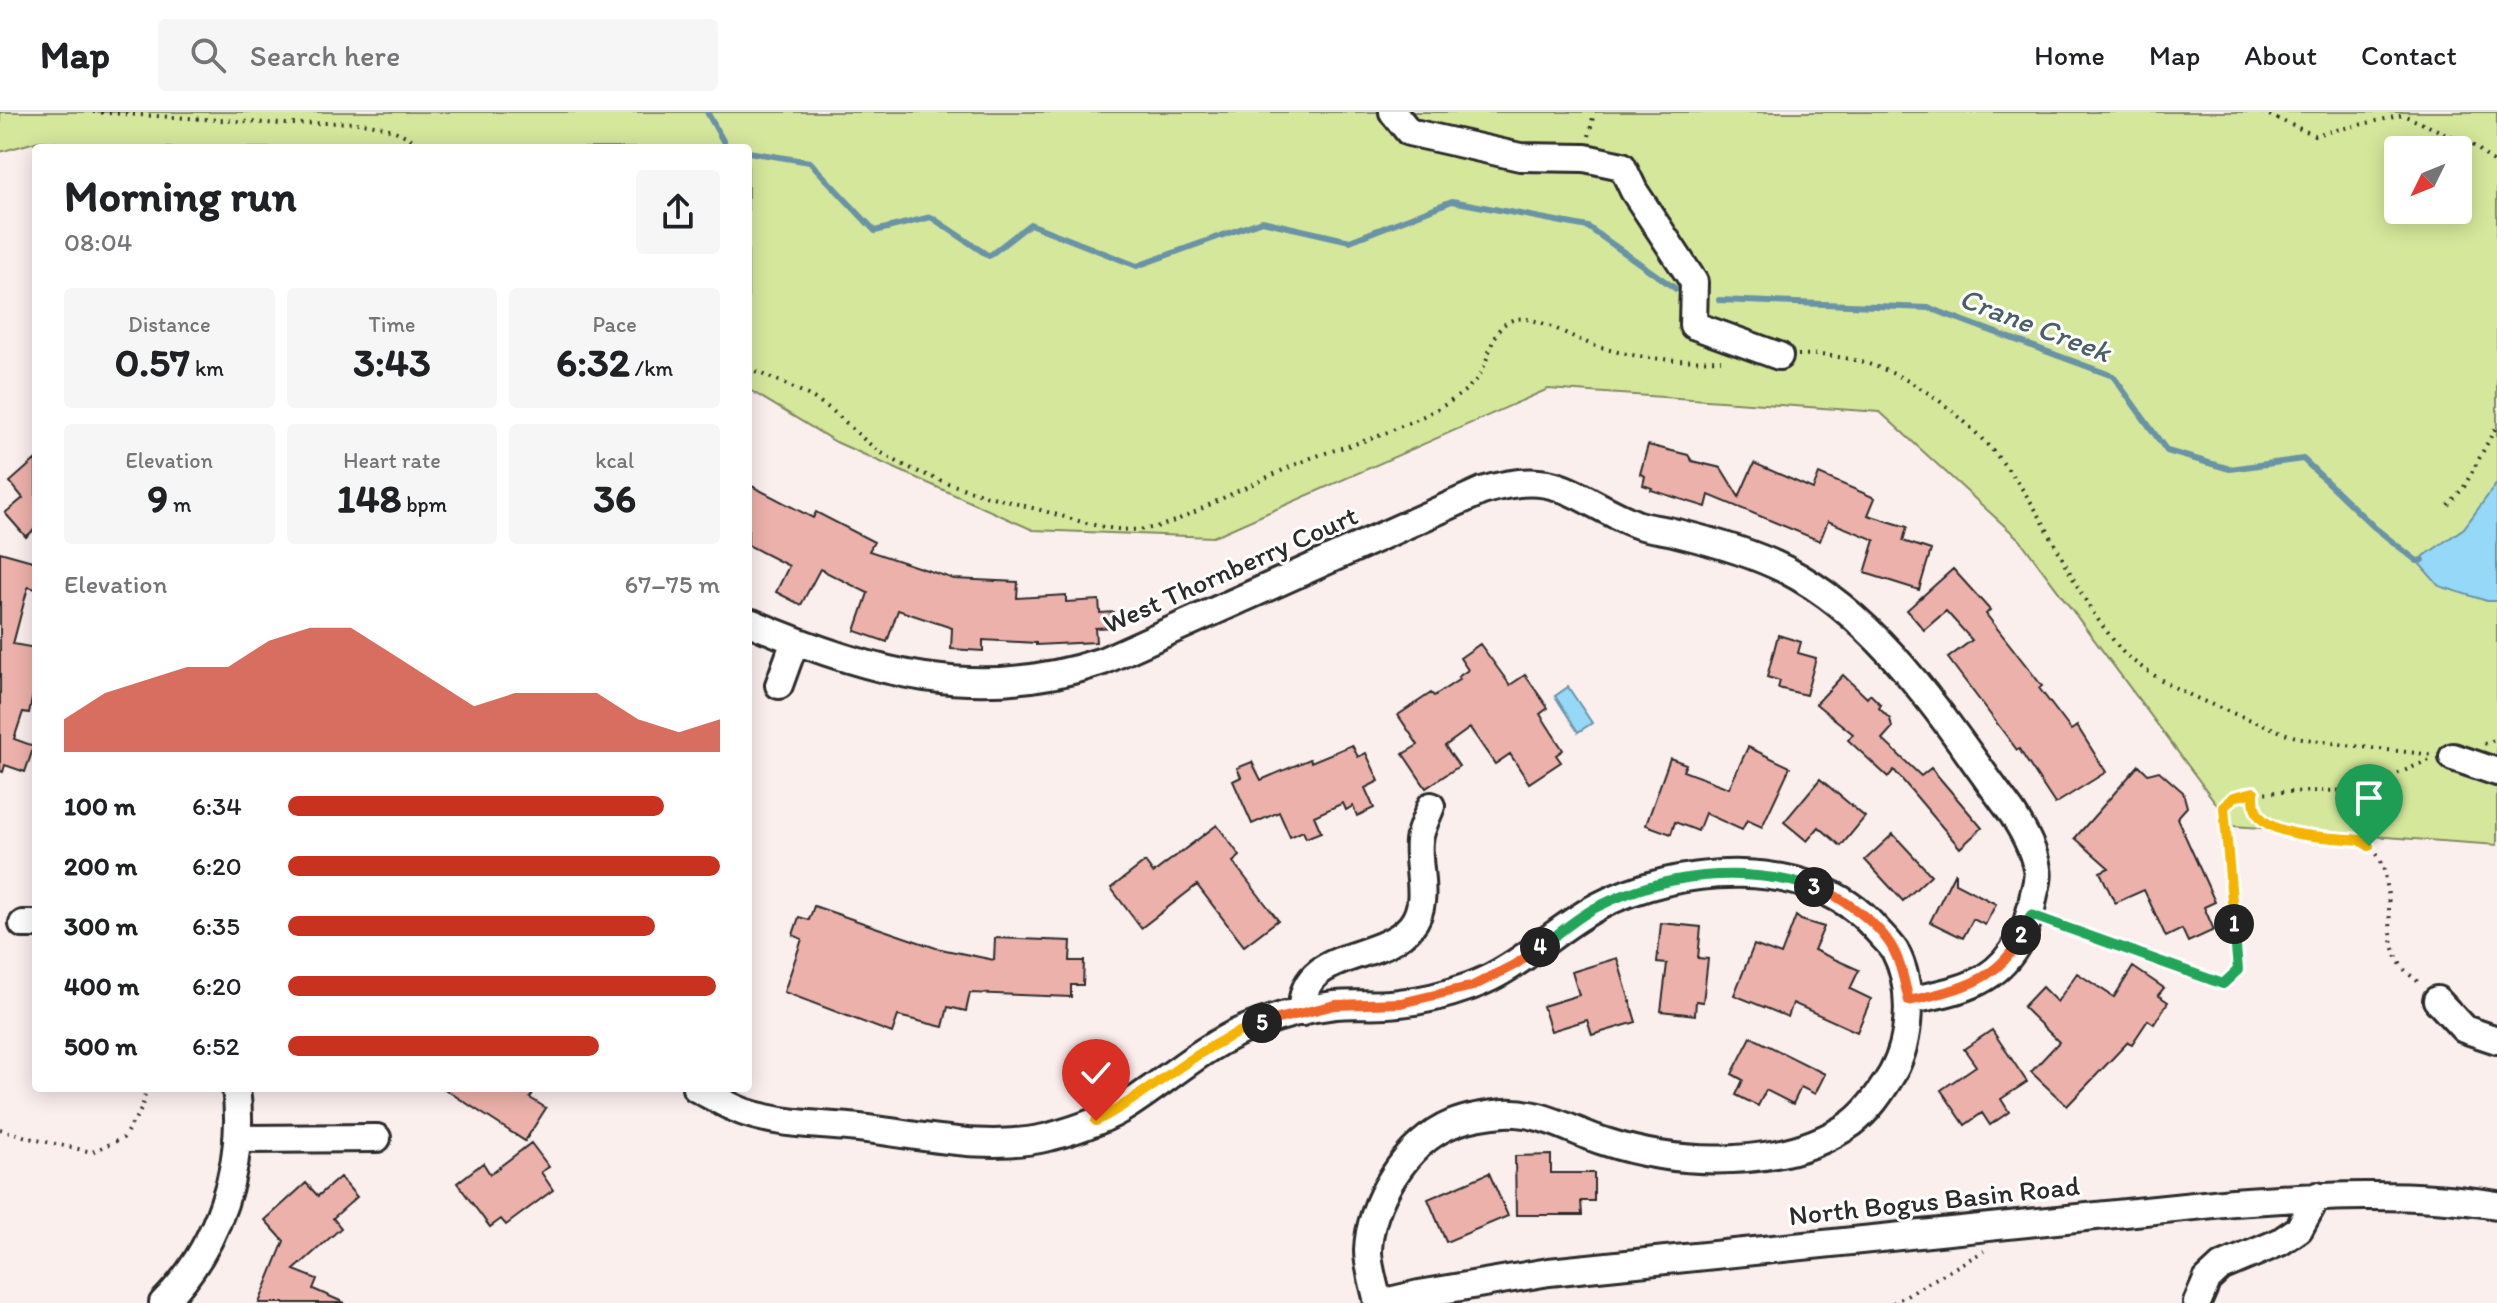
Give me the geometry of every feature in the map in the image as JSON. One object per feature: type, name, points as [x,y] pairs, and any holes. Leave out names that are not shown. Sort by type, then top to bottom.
[{"type":"street","points":[[1393,112],[1409,132],[1520,157],[1585,158],[1622,166],[1634,191],[1694,282],[1693,325],[1779,356]]},
{"type":"street","name":"West Thornberry Court","points":[[752,623],[795,641],[897,674],[947,681],[997,681],[1055,675],[1103,661],[1482,491],[1505,484],[1534,481],[1563,486],[1638,525],[1740,551],[1786,570],[1832,600],[1873,635],[1906,671],[2012,813],[2027,837],[2038,872],[2031,915],[2017,944],[2005,961],[1986,978],[1909,1001]]},
{"type":"street","points":[[779,685],[795,641]]},
{"type":"street","points":[[2453,757],[2497,772]]},
{"type":"street","points":[[1302,1012],[1302,995],[1314,973],[1397,938],[1411,926],[1422,907],[1419,840],[1431,806]]},
{"type":"street","points":[[704,1092],[744,1112],[798,1124],[874,1130],[946,1141],[1009,1142],[1048,1137],[1096,1121],[1127,1106],[1222,1039],[1258,1024],[1335,1005],[1401,1003],[1473,986],[1516,964],[1594,908],[1634,891],[1684,876],[1746,874],[1790,880],[1829,892],[1862,914],[1895,951],[1909,1001],[1902,1056],[1879,1097],[1851,1123],[1804,1146],[1734,1160],[1666,1157],[1604,1142],[1549,1118],[1505,1113],[1452,1124],[1417,1148],[1391,1179],[1375,1214],[1368,1253],[1380,1303]]},
{"type":"street","points":[[2437,1000],[2464,1029],[2497,1040]]},
{"type":"street","points":[[163,1303],[190,1272],[218,1219],[230,1185],[237,1139],[236,1092]]},
{"type":"street","points":[[237,1139],[377,1138]]},
{"type":"street","points":[[2197,1303],[2207,1280],[2221,1267],[2280,1242],[2299,1229],[2317,1196]]},
{"type":"street","name":"North Bogus Basin Road","points":[[1380,1303],[1549,1272],[2233,1202],[2317,1196],[2438,1197],[2497,1205]]},
{"type":"path","points":[[93,112],[302,125],[354,117],[400,128],[420,144]]},
{"type":"path","points":[[2262,112],[2314,135],[2403,115],[2476,147],[2497,166]]},
{"type":"path","points":[[752,370],[815,399],[868,444],[929,475],[998,499],[1123,530],[1166,524],[1309,459],[1396,429],[1432,410],[1464,392],[1475,381],[1487,364],[1493,338],[1500,328],[1517,319],[1531,320],[1594,346],[1628,354],[1660,360],[1726,359]]},
{"type":"path","points":[[1779,356],[1844,356],[1872,365],[1902,378],[1964,419],[1986,441],[2018,483],[2043,522],[2087,607],[2126,655],[2183,692],[2299,738],[2438,756],[2359,790],[2254,792],[2234,797],[2224,807],[2238,970],[2223,984],[2031,915]]},
{"type":"path","points":[[2448,505],[2464,487],[2497,425]]},
{"type":"path","points":[[2453,757],[2497,739]]},
{"type":"path","points":[[2254,792],[2255,808],[2261,819],[2273,827],[2285,832],[2360,840],[2376,853],[2383,866],[2393,942],[2402,966],[2437,1000]]},
{"type":"path","points":[[0,1129],[92,1152],[123,1138],[142,1108],[145,1092]]},
{"type":"path","points":[[1893,1303],[1986,1250]]},
{"type":"green space","points":[[0,112],[2497,112],[2497,845],[2233,826],[2020,540],[1880,412],[1548,389],[1213,537],[1033,530],[836,442],[752,391],[752,144],[67,144],[39,141],[0,152]]},
{"type":"water","points":[[2497,483],[2497,601],[2487,601],[2439,586],[2417,561],[2464,528]]},
{"type":"water","points":[[1568,687],[1592,723],[1578,732],[1555,696]]},
{"type":"building","points":[[1648,445],[1688,455],[1692,461],[1721,468],[1739,497],[1754,463],[1813,489],[1819,474],[1875,498],[1868,515],[1907,527],[1903,541],[1931,550],[1919,590],[1865,573],[1875,540],[1828,521],[1820,541],[1709,495],[1706,507],[1651,490],[1643,485],[1645,476],[1640,474]]},
{"type":"building","points":[[32,463],[32,532],[26,537],[5,513],[23,498],[10,482]]},
{"type":"building","points":[[752,486],[813,518],[816,512],[874,542],[869,551],[954,579],[1018,582],[1017,598],[1066,595],[1066,602],[1099,600],[1100,613],[1114,612],[1115,627],[1095,628],[1096,642],[1036,645],[983,640],[983,651],[951,649],[952,628],[898,610],[887,642],[855,631],[868,593],[820,569],[801,605],[776,592],[789,566],[752,547]]},
{"type":"building","points":[[0,552],[32,561],[32,588],[28,587],[13,644],[32,647],[32,699],[29,713],[23,712],[14,739],[32,745],[32,752],[25,772],[5,765],[3,772],[0,771]]},
{"type":"building","points":[[1953,569],[1990,610],[1986,614],[2042,686],[2039,688],[2071,730],[2077,726],[2106,772],[2055,804],[2019,749],[1948,658],[1972,640],[1946,611],[1924,630],[1907,610]]},
{"type":"building","points":[[1778,635],[1801,642],[1798,653],[1816,658],[1806,695],[1778,688],[1780,681],[1767,677]]},
{"type":"building","points":[[1480,644],[1510,685],[1525,675],[1548,708],[1540,714],[1563,750],[1556,755],[1561,762],[1529,783],[1510,754],[1495,764],[1470,728],[1445,746],[1459,766],[1426,788],[1403,754],[1418,745],[1398,715],[1431,693],[1434,696],[1460,679],[1458,677],[1468,670],[1460,658]]},
{"type":"building","points":[[1843,675],[1867,698],[1870,694],[1890,719],[1892,728],[1882,739],[1921,776],[1931,768],[1982,828],[1960,848],[1894,770],[1888,777],[1848,740],[1853,734],[1816,704]]},
{"type":"building","points":[[1352,745],[1358,757],[1366,753],[1379,781],[1365,788],[1374,808],[1357,816],[1353,806],[1346,810],[1343,803],[1314,816],[1321,832],[1306,838],[1303,831],[1290,837],[1279,812],[1252,824],[1233,781],[1241,777],[1237,768],[1252,762],[1261,780]]},
{"type":"building","points":[[1748,747],[1790,767],[1762,827],[1747,820],[1742,830],[1705,813],[1698,831],[1675,822],[1671,834],[1646,825],[1670,758],[1686,764],[1683,771],[1729,788]]},
{"type":"building","points":[[2139,765],[2148,774],[2159,771],[2183,792],[2187,807],[2177,818],[2215,902],[2204,907],[2214,930],[2188,942],[2182,929],[2166,937],[2144,890],[2115,903],[2100,872],[2109,868],[2075,838]]},
{"type":"building","points":[[1820,779],[1865,817],[1841,846],[1819,827],[1807,841],[1784,822]]},
{"type":"building","points":[[1217,825],[1240,856],[1233,862],[1278,920],[1244,946],[1197,885],[1141,928],[1111,888],[1145,862],[1153,873]]},
{"type":"building","points":[[1893,834],[1931,875],[1903,901],[1865,860]]},
{"type":"building","points":[[1955,872],[1955,883],[1996,904],[1985,925],[1973,919],[1963,938],[1930,922]]},
{"type":"building","points":[[814,906],[936,948],[994,960],[995,938],[1071,941],[1070,961],[1084,961],[1083,985],[1071,985],[1071,997],[970,993],[966,1011],[948,1007],[943,1027],[898,1016],[892,1033],[784,992],[802,939],[793,935],[799,917],[809,920]]},
{"type":"building","points":[[1796,916],[1824,927],[1814,950],[1859,970],[1850,989],[1871,999],[1857,1032],[1793,1003],[1788,1017],[1734,995],[1754,945],[1781,955]]},
{"type":"building","points":[[1661,923],[1701,927],[1698,958],[1708,959],[1703,1002],[1696,1001],[1695,1015],[1661,1011],[1667,964],[1657,963]]},
{"type":"building","points":[[1617,958],[1636,1022],[1592,1035],[1587,1020],[1551,1031],[1543,1006],[1579,995],[1572,972]]},
{"type":"building","points":[[2133,967],[2164,988],[2158,995],[2168,1002],[2154,1024],[2148,1020],[2132,1044],[2128,1042],[2067,1106],[2031,1072],[2059,1042],[2023,1007],[2042,987],[2057,1002],[2077,973],[2114,997]]},
{"type":"building","points":[[1992,1030],[2027,1082],[2001,1099],[2009,1112],[1990,1125],[1982,1113],[1965,1125],[1941,1090],[1976,1066],[1964,1049]]},
{"type":"building","points":[[1751,1037],[1825,1074],[1815,1094],[1801,1087],[1793,1104],[1766,1090],[1758,1106],[1736,1095],[1743,1080],[1732,1074]]},
{"type":"building","points":[[449,1092],[534,1092],[530,1098],[546,1108],[525,1141]]},
{"type":"building","points":[[531,1143],[549,1167],[541,1172],[553,1190],[506,1225],[501,1219],[490,1227],[457,1183],[483,1163],[490,1174]]},
{"type":"building","points":[[1551,1155],[1551,1173],[1594,1173],[1594,1201],[1581,1201],[1582,1215],[1516,1215],[1515,1156]]},
{"type":"building","points":[[1489,1173],[1508,1216],[1446,1242],[1428,1199]]},
{"type":"building","points":[[340,1177],[357,1197],[333,1218],[341,1228],[294,1270],[317,1279],[313,1289],[345,1303],[259,1303],[284,1241],[265,1220],[306,1183],[318,1196]]},
{"type":"waterway","name":"Crane Creek","points":[[707,112],[725,144]]},
{"type":"waterway","name":"Crane Creek","points":[[752,153],[810,162],[875,231],[931,217],[989,256],[1030,224],[1137,266],[1262,221],[1350,241],[1452,201],[1588,227],[1676,289]]},
{"type":"waterway","name":"Crane Creek","points":[[1719,300],[1929,308],[2113,376],[2167,451],[2230,469],[2303,459],[2374,527],[2417,561],[2423,560]]},
{"type":"route","points":[[1096,1121],[1127,1106],[1222,1039],[1258,1024],[1335,1005],[1401,1003],[1473,986],[1516,964],[1594,908],[1634,891],[1684,876],[1746,874],[1790,880],[1829,892],[1862,914],[1895,951],[1909,1001],[1986,978],[2005,961],[2031,915],[2223,984],[2238,970],[2224,807],[2234,797],[2254,792],[2255,808],[2261,819],[2285,832],[2360,840],[2369,846]]}]
